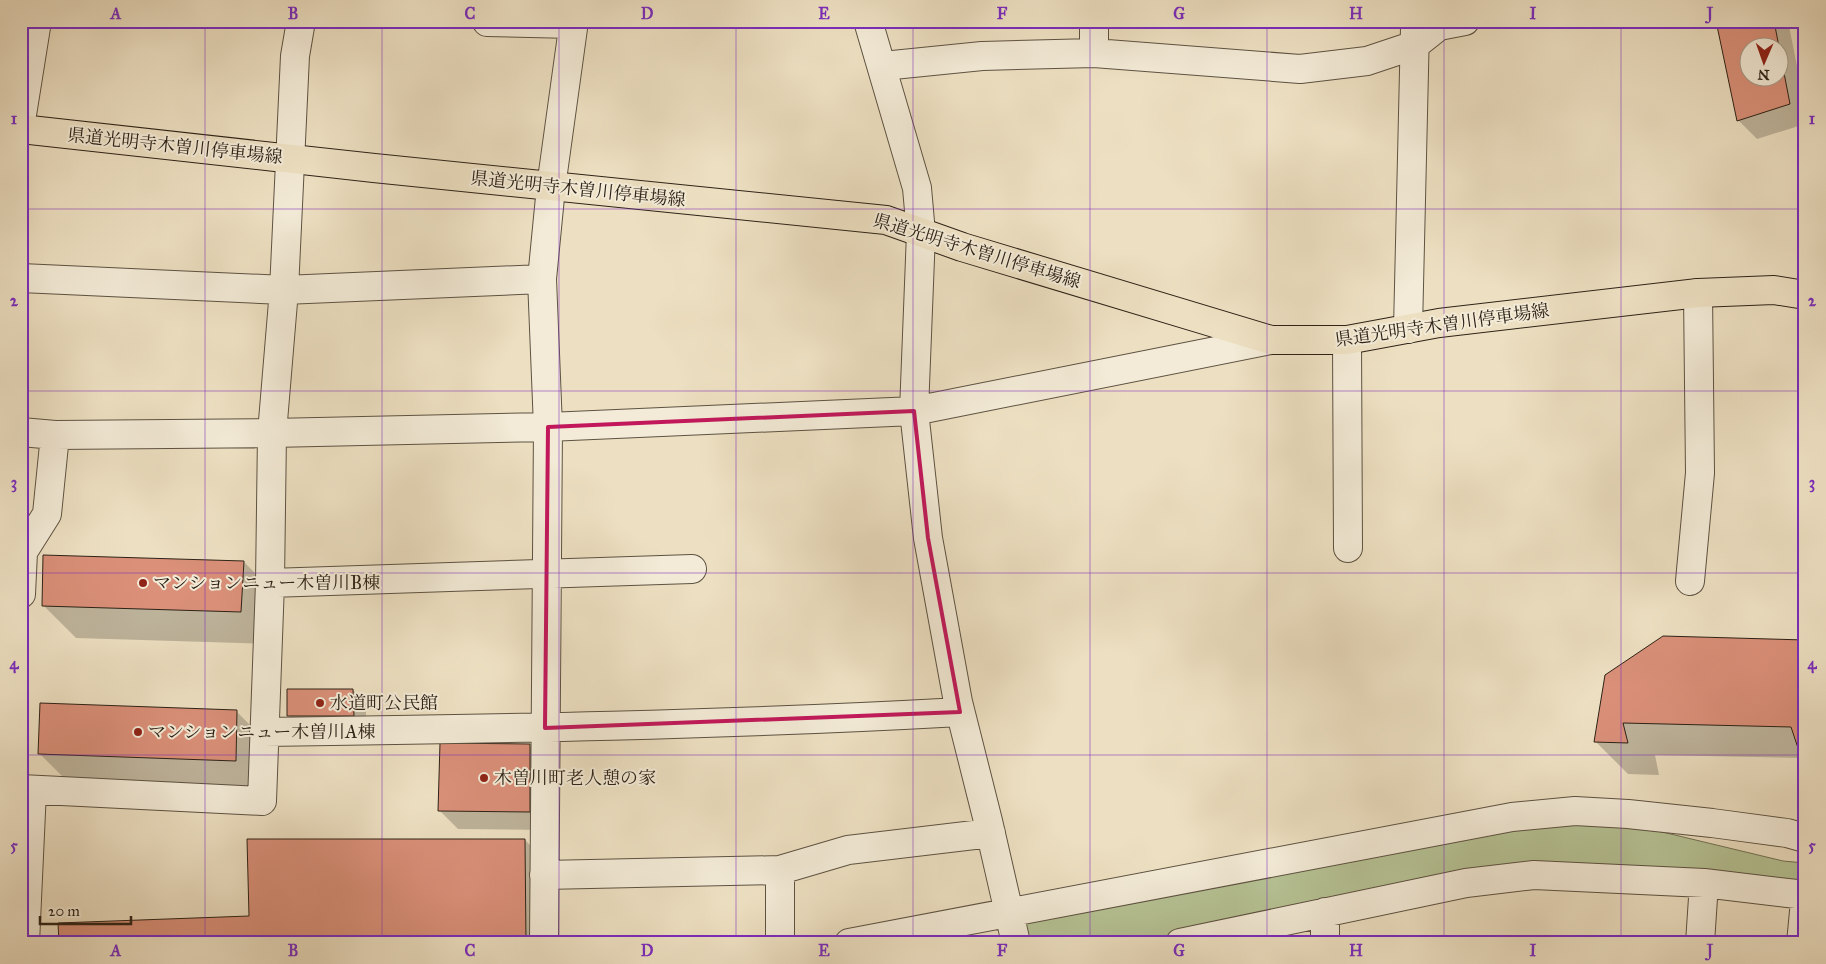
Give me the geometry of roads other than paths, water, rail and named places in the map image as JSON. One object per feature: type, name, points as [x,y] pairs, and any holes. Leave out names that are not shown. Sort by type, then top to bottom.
[{"type":"main road","name":"県道光明寺木曽川停車場線","points":[[21,129],[886,220],[920,233],[1271,340],[1347,340],[1439,323],[1698,293],[1774,290],[1805,296]]},
{"type":"street","points":[[21,121],[37,21]]},
{"type":"street","points":[[25,943],[27,789],[262,801],[270,583],[272,433],[284,290],[292,159],[295,56],[301,21]]},
{"type":"street","points":[[868,21],[883,66],[917,188],[920,233],[914,411],[928,538],[960,712],[991,833],[1016,943]]},
{"type":"street","points":[[1094,21],[1094,53]]},
{"type":"street","points":[[883,66],[982,56],[1094,53],[1300,69],[1367,61],[1415,33],[1466,21]]},
{"type":"street","points":[[487,22],[574,23],[551,186],[542,280],[548,427],[544,943]]},
{"type":"street","points":[[1408,329],[1411,104],[1415,33]]},
{"type":"street","points":[[21,278],[284,290],[542,280]]},
{"type":"street","points":[[1690,580],[1700,473],[1698,293]]},
{"type":"street","points":[[21,432],[55,435],[272,433],[548,427],[914,411],[1271,340]]},
{"type":"street","points":[[1347,340],[1348,548]]},
{"type":"street","points":[[21,594],[24,552],[48,514],[55,435]]},
{"type":"street","points":[[270,583],[692,569]]},
{"type":"street","points":[[264,732],[545,728],[826,719],[960,712]]},
{"type":"street","points":[[849,943],[1331,850],[1530,815],[1575,811],[1628,814],[1787,833],[1805,838]]},
{"type":"street","points":[[544,875],[780,870],[848,850],[991,833]]},
{"type":"street","points":[[780,870],[780,943]]},
{"type":"street","points":[[1180,943],[1466,883],[1534,875],[1704,883],[1805,895]]},
{"type":"street","points":[[1700,943],[1704,883]]},
{"type":"street","points":[[1801,943],[1805,900]]},
{"type":"street","points":[[1325,912],[1325,943]]},
{"type":"place","name":"マンションニュー木曽川B棟","points":[[143,583]]},
{"type":"place","name":"水道町公民館","points":[[320,703]]},
{"type":"place","name":"マンションニュー木曽川A棟","points":[[138,732]]},
{"type":"place","name":"木曽川町老人憩の家","points":[[484,778]]}]
